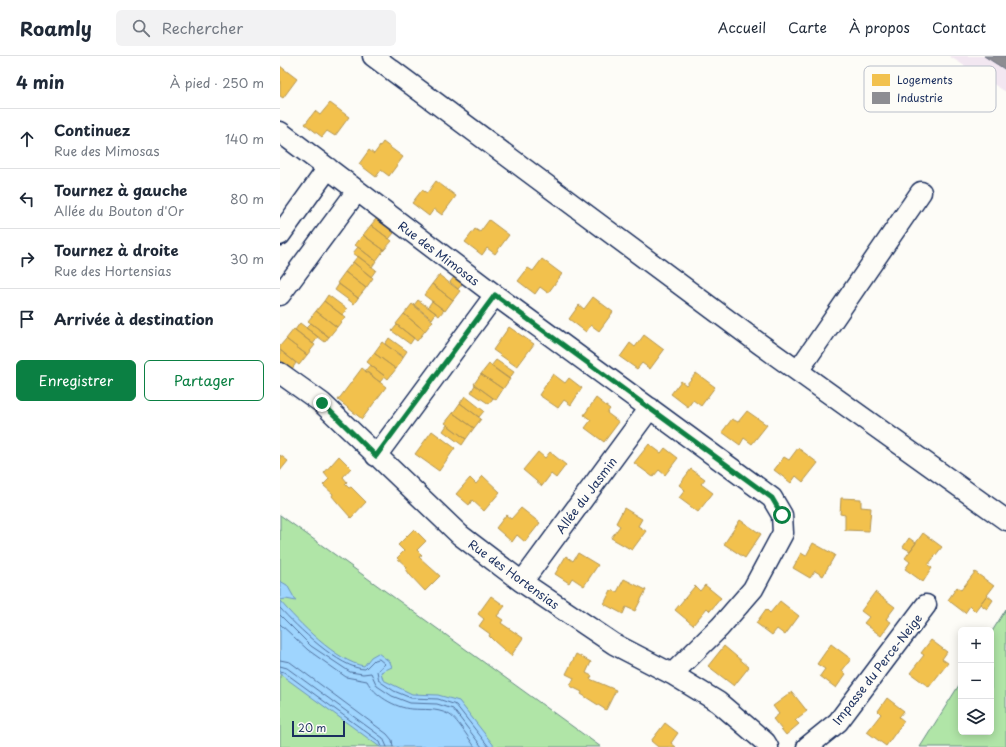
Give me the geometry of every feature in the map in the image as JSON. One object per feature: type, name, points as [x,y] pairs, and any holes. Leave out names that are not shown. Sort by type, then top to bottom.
[{"type":"street","points":[[373,56],[798,371],[1006,520]]},
{"type":"street","name":"Rue des Mimosas","points":[[280,132],[495,295],[772,498],[782,515],[784,522],[783,533],[753,589],[720,627],[672,674]]},
{"type":"street","points":[[280,235],[328,168]]},
{"type":"street","points":[[280,295],[357,191]]},
{"type":"street","points":[[798,371],[922,192]]},
{"type":"street","points":[[376,456],[495,295]]},
{"type":"street","name":"Rue des Hortensias","points":[[280,373],[322,403],[460,535],[522,582],[614,644],[672,674],[718,702],[765,742],[768,747]]},
{"type":"street","name":"Allée du Jasmin","points":[[522,582],[650,408]]},
{"type":"street","name":"Impasse du Perce-Neige","points":[[807,747],[838,722],[926,605]]},
{"type":"shaded area","points":[[949,56],[1006,56],[1006,92],[996,86],[996,66],[965,66]]},
{"type":"green space","points":[[280,515],[601,747],[280,747]]},
{"type":"green space","points":[[1006,609],[1006,747],[920,747],[958,687],[958,735],[994,735],[994,628]]},
{"type":"water","points":[[280,581],[287,585],[296,601],[286,599],[280,600]]},
{"type":"water","points":[[280,601],[307,630],[342,657],[353,663],[364,666],[371,657],[378,653],[390,662],[392,667],[381,672],[383,680],[412,694],[438,695],[459,701],[495,747],[380,747],[280,674]]},
{"type":"building: Logements","points":[[280,66],[297,79],[283,98],[280,96]]},
{"type":"building: Logements","points":[[330,103],[349,117],[335,136],[327,131],[322,137],[305,124],[315,111],[320,115]]},
{"type":"building: Logements","points":[[383,142],[403,157],[389,176],[381,170],[376,177],[359,164],[369,150],[374,154]]},
{"type":"building: Logements","points":[[436,181],[456,196],[442,215],[434,209],[429,216],[412,203],[422,190],[427,193]]},
{"type":"building: Logements","points":[[376,219],[394,233],[389,239],[371,225]]},
{"type":"building: Logements","points":[[489,220],[509,235],[495,254],[487,248],[482,255],[465,242],[475,229],[480,232]]},
{"type":"building: Logements","points":[[371,225],[392,241],[384,250],[363,235]]},
{"type":"building: Logements","points":[[363,235],[384,250],[376,261],[355,245]]},
{"type":"building: Logements","points":[[358,247],[376,261],[372,267],[353,253]]},
{"type":"building: Logements","points":[[358,256],[376,270],[371,277],[353,262]]},
{"type":"building: Logements","points":[[542,259],[562,274],[548,293],[540,287],[535,294],[518,281],[528,268],[533,271]]},
{"type":"building: Logements","points":[[353,262],[373,278],[366,288],[345,272]]},
{"type":"building: Logements","points":[[345,272],[366,288],[358,298],[337,283]]},
{"type":"building: Logements","points":[[439,275],[460,291],[453,300],[432,284]]},
{"type":"building: Logements","points":[[455,276],[463,283],[458,289],[450,282]]},
{"type":"building: Logements","points":[[339,284],[358,298],[354,304],[335,290]]},
{"type":"building: Logements","points":[[432,284],[453,300],[445,311],[424,295]]},
{"type":"building: Logements","points":[[328,295],[347,309],[342,315],[324,301]]},
{"type":"building: Logements","points":[[593,297],[613,312],[599,331],[591,325],[586,332],[569,319],[579,305],[584,309]]},
{"type":"building: Logements","points":[[418,300],[436,313],[432,319],[414,305]]},
{"type":"building: Logements","points":[[324,301],[345,317],[337,327],[316,311]]},
{"type":"building: Logements","points":[[432,301],[444,310],[439,316],[428,307]]},
{"type":"building: Logements","points":[[412,304],[433,321],[425,331],[404,314]]},
{"type":"building: Logements","points":[[316,311],[337,327],[329,337],[308,321]]},
{"type":"building: Logements","points":[[404,314],[425,331],[417,341],[396,324]]},
{"type":"building: Logements","points":[[300,323],[318,337],[313,344],[295,330]]},
{"type":"building: Logements","points":[[311,323],[329,337],[325,342],[306,328]]},
{"type":"building: Logements","points":[[397,325],[414,338],[410,344],[392,331]]},
{"type":"building: Logements","points":[[509,327],[534,344],[517,367],[493,350]]},
{"type":"building: Logements","points":[[294,329],[315,345],[307,355],[286,339]]},
{"type":"building: Logements","points":[[644,335],[664,350],[650,369],[642,363],[637,369],[620,357],[630,343],[635,347]]},
{"type":"building: Logements","points":[[389,338],[407,351],[403,357],[385,344]]},
{"type":"building: Logements","points":[[286,339],[307,355],[299,365],[280,350],[280,346]]},
{"type":"building: Logements","points":[[382,342],[403,358],[396,369],[374,353]]},
{"type":"building: Logements","points":[[280,350],[296,363],[292,369],[280,360]]},
{"type":"building: Logements","points":[[374,353],[396,369],[388,379],[367,362]]},
{"type":"building: Logements","points":[[496,360],[514,372],[509,379],[491,366]]},
{"type":"building: Logements","points":[[489,364],[510,379],[503,389],[481,374]]},
{"type":"building: Logements","points":[[370,365],[385,376],[380,382],[365,371]]},
{"type":"building: Logements","points":[[362,368],[386,387],[362,419],[338,400]]},
{"type":"building: Logements","points":[[696,373],[715,387],[701,406],[693,400],[688,407],[671,394],[681,381],[686,385]]},
{"type":"building: Logements","points":[[481,374],[503,389],[496,400],[474,384]]},
{"type":"building: Logements","points":[[553,374],[565,383],[569,378],[582,388],[571,405],[564,400],[558,408],[539,395]]},
{"type":"building: Logements","points":[[475,385],[493,398],[489,404],[471,392]]},
{"type":"building: Logements","points":[[465,396],[484,411],[479,417],[460,403]]},
{"type":"building: Logements","points":[[596,398],[610,409],[607,413],[619,422],[604,442],[585,428],[591,420],[584,415]]},
{"type":"building: Logements","points":[[460,403],[481,419],[474,428],[453,413]]},
{"type":"building: Logements","points":[[747,411],[767,425],[752,444],[744,438],[740,445],[722,432],[732,419],[738,422]]},
{"type":"building: Logements","points":[[453,413],[474,428],[466,439],[445,423]]},
{"type":"building: Logements","points":[[447,425],[466,439],[462,445],[443,431]]},
{"type":"building: Logements","points":[[432,431],[455,448],[439,471],[415,454]]},
{"type":"building: Logements","points":[[649,444],[661,453],[665,448],[678,458],[665,475],[659,470],[653,477],[634,463]]},
{"type":"building: Logements","points":[[798,448],[818,463],[803,482],[796,476],[791,483],[774,470],[784,457],[789,460]]},
{"type":"building: Logements","points":[[538,452],[545,458],[550,452],[566,465],[556,478],[551,474],[542,486],[523,470]]},
{"type":"building: Logements","points":[[280,455],[288,461],[280,471]]},
{"type":"building: Logements","points":[[339,456],[351,468],[343,477],[347,482],[345,484],[349,488],[351,487],[366,502],[351,518],[332,496],[333,494],[323,485],[329,479],[324,473]]},
{"type":"building: Logements","points":[[691,469],[705,479],[701,484],[713,493],[698,512],[679,498],[685,490],[679,485]]},
{"type":"building: Logements","points":[[483,476],[500,492],[484,511],[472,500],[469,505],[456,494],[470,478],[476,484]]},
{"type":"building: Logements","points":[[841,498],[861,499],[861,507],[871,508],[869,531],[845,530],[845,515],[840,514]]},
{"type":"building: Logements","points":[[521,508],[540,523],[525,542],[517,535],[512,542],[496,528],[506,515],[511,519]]},
{"type":"building: Logements","points":[[624,508],[642,519],[638,526],[646,531],[632,550],[611,538],[620,526],[616,523]]},
{"type":"building: Logements","points":[[740,520],[761,534],[745,558],[724,544]]},
{"type":"building: Logements","points":[[414,529],[426,541],[417,550],[422,555],[419,557],[440,576],[425,591],[410,575],[406,569],[407,567],[397,558],[404,551],[398,545]]},
{"type":"building: Logements","points":[[923,533],[942,547],[928,565],[932,568],[923,582],[905,569],[910,562],[905,558]]},
{"type":"building: Logements","points":[[909,538],[916,543],[910,551],[903,547]]},
{"type":"building: Logements","points":[[813,543],[835,555],[823,576],[815,571],[810,578],[793,568],[801,553],[806,556]]},
{"type":"building: Logements","points":[[578,553],[598,565],[584,586],[572,578],[569,583],[555,574],[566,556],[573,561]]},
{"type":"building: Logements","points":[[975,572],[994,586],[975,611],[970,606],[965,613],[948,600],[957,587],[961,590]]},
{"type":"building: Logements","points":[[624,579],[646,590],[635,611],[626,607],[623,614],[604,604],[611,590],[617,592]]},
{"type":"building: Logements","points":[[705,585],[721,598],[710,611],[707,608],[693,625],[675,610],[695,586],[700,591]]},
{"type":"building: Logements","points":[[875,592],[895,607],[886,619],[891,622],[881,636],[864,623],[869,617],[861,611]]},
{"type":"building: Logements","points":[[987,595],[993,600],[987,609],[980,604]]},
{"type":"building: Logements","points":[[491,596],[505,606],[497,616],[503,620],[501,623],[523,638],[511,656],[489,636],[490,634],[479,626],[484,619],[478,614]]},
{"type":"building: Logements","points":[[780,601],[799,616],[785,635],[777,629],[772,635],[756,623],[766,609],[770,613]]},
{"type":"building: Logements","points":[[931,640],[947,652],[942,659],[948,663],[929,687],[910,673],[924,655],[921,653]]},
{"type":"building: Logements","points":[[831,644],[851,659],[842,671],[846,674],[836,688],[820,676],[825,669],[817,664]]},
{"type":"building: Logements","points":[[724,646],[749,667],[734,686],[708,666]]},
{"type":"building: Logements","points":[[576,654],[591,662],[586,673],[592,676],[590,679],[616,690],[606,710],[581,694],[582,692],[570,686],[574,678],[566,674]]},
{"type":"building: Logements","points":[[792,692],[807,711],[795,720],[799,724],[786,735],[773,719],[779,714],[773,706]]},
{"type":"building: Logements","points":[[887,698],[904,711],[899,717],[904,721],[886,746],[867,732],[881,714],[878,711]]},
{"type":"building: Logements","points":[[665,723],[678,733],[671,743],[676,747],[658,747],[651,741]]},
{"type":"building: Industrie","points":[[984,56],[1006,56],[1006,70]]},
{"type":"route","points":[[322,403],[376,456],[495,295],[772,498],[782,515]]}]
